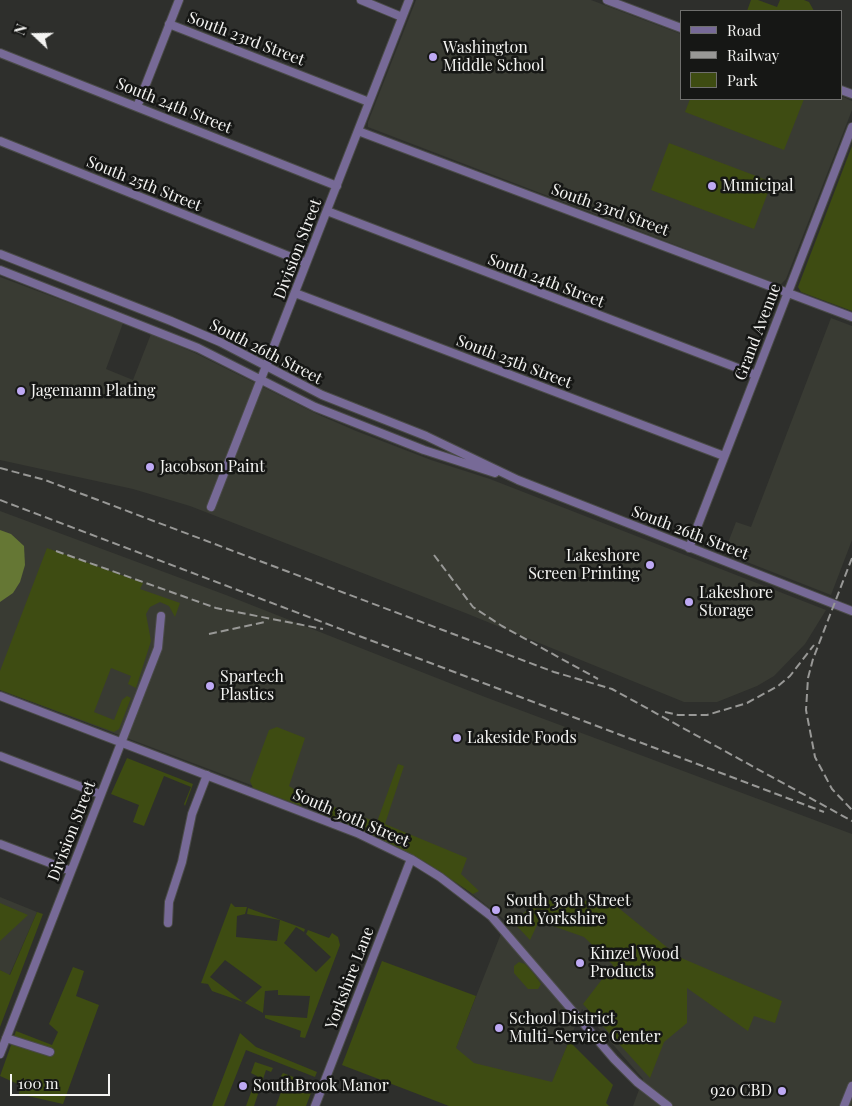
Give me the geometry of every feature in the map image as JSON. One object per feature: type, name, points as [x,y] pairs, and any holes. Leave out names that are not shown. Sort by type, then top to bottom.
[{"type":"street","points":[[137,107],[178,0]]},
{"type":"street","points":[[361,0],[402,17]]},
{"type":"street","name":"Division Street","points":[[211,507],[409,0]]},
{"type":"street","points":[[607,0],[680,28]]},
{"type":"street","name":"South 23rd Street","points":[[169,24],[369,102]]},
{"type":"street","name":"South 24th Street","points":[[0,53],[337,186]]},
{"type":"street","name":"Grand Avenue","points":[[689,548],[852,127]]},
{"type":"street","name":"South 23rd Street","points":[[358,131],[852,317]]},
{"type":"street","name":"South 25th Street","points":[[0,141],[306,263]]},
{"type":"street","name":"South 24th Street","points":[[327,212],[756,374]]},
{"type":"street","name":"South 26th Street","points":[[0,254],[171,321],[322,395],[441,442],[518,480]]},
{"type":"street","name":"South 26th Street","points":[[0,270],[163,333],[261,379],[315,407],[424,450],[518,480],[852,611]]},
{"type":"street","name":"South 25th Street","points":[[295,293],[724,456]]},
{"type":"street","name":"Division Street","points":[[0,1054],[158,648],[161,616]]},
{"type":"street","name":"South 30th Street","points":[[0,696],[357,833],[411,859],[440,877],[491,916],[614,1059],[637,1082],[668,1106]]},
{"type":"street","points":[[0,756],[100,794]]},
{"type":"street","points":[[168,923],[169,902],[182,862],[192,814],[206,775]]},
{"type":"street","points":[[0,844],[71,871]]},
{"type":"street","name":"Yorkshire Lane","points":[[315,1106],[411,859]]},
{"type":"street","points":[[6,1038],[50,1052]]},
{"type":"street","points":[[844,1106],[852,1086]]},
{"type":"shaded area","points":[[416,0],[591,0],[680,34],[680,100],[842,100],[842,96],[852,101],[852,110],[786,279],[780,285],[368,127],[368,122]]},
{"type":"shaded area","points":[[0,277],[123,323],[106,369],[133,380],[151,334],[195,353],[317,414],[356,431],[431,460],[490,479],[826,610],[805,644],[774,676],[757,686],[717,702],[684,702],[468,614],[190,506],[133,489],[0,460]]},
{"type":"shaded area","points":[[831,318],[852,326],[852,540],[831,595],[724,553],[736,522],[751,527]]},
{"type":"shaded area","points":[[0,511],[226,595],[485,697],[852,834],[852,1106],[633,1106],[643,1079],[582,1009],[543,1106],[449,1106],[435,1100],[506,921],[438,867],[362,827],[0,690]]},
{"type":"shaded area","points":[[0,530],[11,534],[24,546],[25,565],[20,582],[13,593],[0,602]]},
{"type":"shaded area","points":[[0,897],[37,912],[9,976],[0,970]]},
{"type":"green space","points":[[751,0],[758,0],[777,7],[780,0],[804,0],[809,2],[813,10],[747,10]]},
{"type":"green space","points":[[690,100],[804,100],[784,150],[685,112]]},
{"type":"green space","name":"Municipal","points":[[669,143],[772,182],[754,229],[651,190]]},
{"type":"green space","points":[[852,146],[852,311],[801,292],[798,287]]},
{"type":"green space","points":[[47,548],[143,583],[140,589],[180,603],[175,617],[169,606],[160,602],[150,607],[146,614],[151,641],[136,688],[128,684],[131,676],[111,668],[94,712],[114,720],[122,700],[127,696],[131,698],[119,729],[114,732],[0,690],[0,671]]},
{"type":"green space","points":[[277,727],[305,738],[289,786],[308,798],[301,806],[253,788],[250,781],[269,730]]},
{"type":"green space","points":[[127,758],[193,784],[185,806],[184,804],[191,787],[164,776],[144,826],[133,822],[139,805],[111,794]]},
{"type":"green space","points":[[398,764],[404,766],[385,824],[467,858],[461,874],[479,891],[473,894],[425,862],[353,827],[321,814],[318,806],[320,802],[377,822]]},
{"type":"green space","points":[[537,900],[610,901],[679,957],[782,1001],[775,1023],[754,1016],[748,1031],[687,988],[687,1023],[664,1042],[650,1078],[583,1004],[613,965],[584,937],[539,921],[530,940],[514,923]]},
{"type":"green space","points":[[0,903],[28,915],[0,941]]},
{"type":"green space","points":[[231,903],[235,907],[247,907],[245,914],[237,916],[236,937],[277,941],[280,920],[247,914],[248,908],[305,929],[304,932],[296,927],[284,943],[316,972],[331,957],[306,934],[308,930],[329,938],[332,933],[338,937],[340,945],[305,1038],[300,1037],[301,1031],[265,1018],[265,1015],[307,1018],[310,996],[278,995],[278,990],[265,991],[263,1013],[245,1003],[262,987],[225,960],[210,977],[243,1002],[212,991],[208,984],[201,983]]},
{"type":"green space","points":[[37,912],[43,914],[0,1027],[0,970],[10,975]]},
{"type":"green space","points":[[382,961],[476,996],[456,1048],[474,1063],[552,1082],[569,1041],[613,1085],[606,1103],[609,1106],[449,1106],[342,1065]]},
{"type":"green space","points":[[519,962],[525,964],[534,974],[541,984],[538,989],[528,989],[514,973],[514,966]]},
{"type":"green space","points":[[73,967],[84,971],[76,996],[99,1005],[63,1104],[19,1094],[20,1085],[0,1076],[16,1031],[52,1045],[58,1032],[49,1024]]},
{"type":"green space","points":[[240,1033],[256,1047],[317,1072],[315,1077],[246,1050],[224,1106],[212,1106]]},
{"type":"green space","points":[[255,1062],[273,1068],[271,1072],[266,1070],[254,1106],[246,1106],[257,1076],[251,1073]]},
{"type":"green space","points":[[283,1073],[314,1085],[306,1106],[276,1106],[286,1078],[281,1076]]},
{"type":"railway","points":[[0,468],[45,480],[554,672],[612,689],[852,821]]},
{"type":"railway","points":[[0,500],[824,812]]},
{"type":"railway","points":[[56,551],[216,608],[323,629]]},
{"type":"railway","points":[[434,555],[473,607],[502,626],[598,679]]},
{"type":"railway","points":[[852,558],[813,659],[808,678],[806,710],[815,757],[832,789],[852,810]]},
{"type":"railway","points":[[209,634],[265,622]]},
{"type":"railway","points":[[665,712],[678,715],[707,715],[747,703],[778,686],[790,676],[814,645]]},
{"type":"place","name":"Washington Middle School","points":[[433,57]]},
{"type":"place","name":"Municipal","points":[[712,186]]},
{"type":"place","name":"Jagemann Plating","points":[[21,391]]},
{"type":"place","name":"Jacobson Paint","points":[[150,467]]},
{"type":"place","name":"Lakeshore Screen Printing","points":[[650,565]]},
{"type":"place","name":"Lakeshore Storage","points":[[689,602]]},
{"type":"place","name":"Spartech Plastics","points":[[210,686]]},
{"type":"place","name":"Lakeside Foods","points":[[457,738]]},
{"type":"place","name":"South 30th Street and Yorkshire","points":[[496,910]]},
{"type":"place","name":"Kinzel Wood Products","points":[[580,963]]},
{"type":"place","name":"School District Multi-Service Center","points":[[499,1028]]},
{"type":"place","name":"SouthBrook Manor","points":[[243,1086]]},
{"type":"place","name":"920 CBD","points":[[782,1091]]}]
